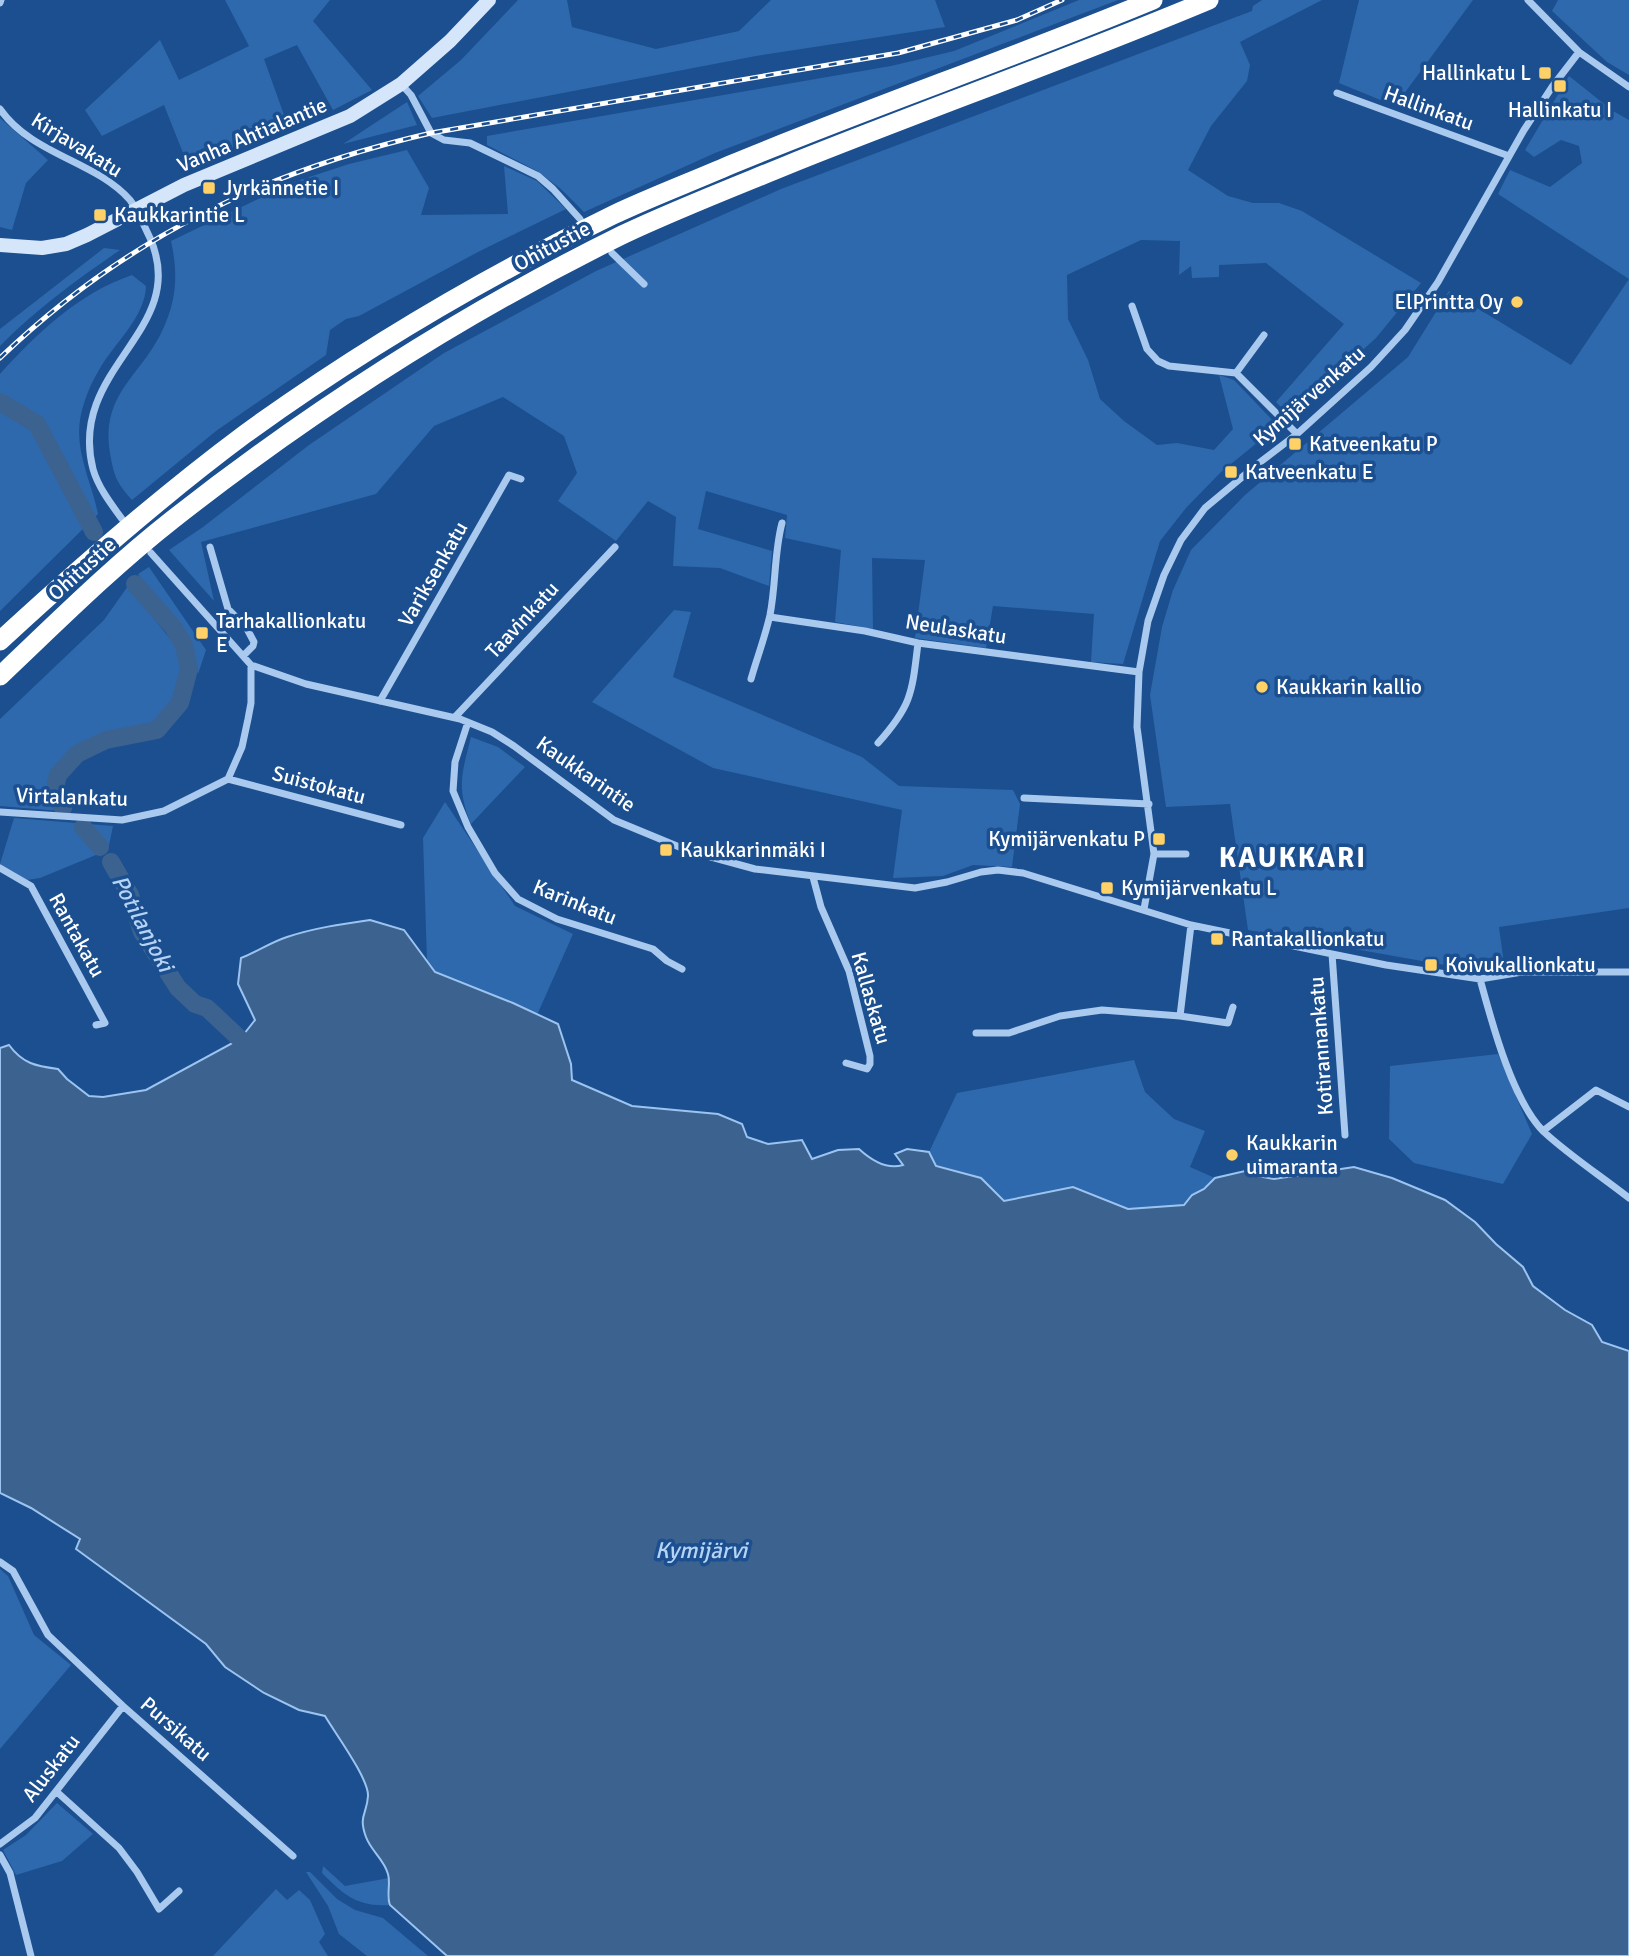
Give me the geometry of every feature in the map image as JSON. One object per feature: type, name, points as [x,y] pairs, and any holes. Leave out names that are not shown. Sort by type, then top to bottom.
[{"type":"highway","name":"Ohitustie","points":[[0,641],[79,569],[245,434],[347,365],[452,301],[614,214],[842,118],[1153,0]]},
{"type":"highway","name":"Ohitustie","points":[[0,676],[82,598],[180,514],[361,382],[460,321],[623,235],[702,199],[1035,71],[1209,0]]},
{"type":"street","name":"Vanha Ahtialantie","points":[[0,245],[42,248],[66,244],[184,185],[350,116],[401,84],[450,41],[489,0]]},
{"type":"street","points":[[1528,0],[1579,52],[1629,87]]},
{"type":"street","name":"Kymijärvenkatu","points":[[1144,909],[1153,854],[1149,804],[1137,727],[1139,673],[1148,621],[1164,575],[1181,540],[1205,508],[1297,434],[1371,367],[1405,330],[1438,282],[1509,156],[1552,87],[1579,52]]},
{"type":"street","points":[[401,84],[411,95],[431,133],[444,140],[470,142],[538,176],[580,219]]},
{"type":"street","name":"Hallinkatu","points":[[1337,93],[1509,156]]},
{"type":"street","name":"Kirjavakatu","points":[[0,109],[19,131],[108,183],[130,201],[135,210]]},
{"type":"street","points":[[122,519],[105,495],[94,471],[89,447],[90,421],[98,396],[113,368],[151,312],[158,294],[157,264],[151,241],[135,210]]},
{"type":"street","points":[[612,254],[644,284]]},
{"type":"street","points":[[1132,306],[1147,348],[1158,361],[1169,366],[1236,373],[1297,434]]},
{"type":"street","points":[[1236,373],[1264,335]]},
{"type":"street","name":"Variksenkatu","points":[[380,701],[509,475],[521,479]]},
{"type":"street","points":[[751,679],[770,617],[777,541],[782,523]]},
{"type":"street","points":[[210,547],[228,609],[246,628],[254,642],[243,656]]},
{"type":"street","name":"Taavinkatu","points":[[454,717],[615,547]]},
{"type":"street","name":"Kaukkarintie","points":[[151,553],[251,665],[306,684],[468,722],[514,746],[614,820],[689,851],[755,869],[915,888],[999,870],[1023,873],[1191,925],[1386,965],[1480,979],[1522,972],[1629,972]]},
{"type":"street","name":"Neulaskatu","points":[[770,617],[865,631],[918,643],[1139,673]]},
{"type":"street","points":[[878,743],[899,719],[908,703],[918,643]]},
{"type":"street","points":[[228,779],[242,747],[248,719],[251,703],[251,665]]},
{"type":"street","name":"Karinkatu","points":[[468,722],[455,762],[453,791],[468,827],[495,873],[518,899],[557,919],[653,949],[682,969]]},
{"type":"street","name":"Virtalankatu","points":[[0,812],[122,820],[164,811],[228,779]]},
{"type":"street","name":"Suistokatu","points":[[228,779],[401,825]]},
{"type":"street","points":[[1024,798],[1149,804]]},
{"type":"street","points":[[1153,854],[1186,854]]},
{"type":"street","name":"Rantakatu","points":[[0,868],[31,886],[105,1023],[96,1026]]},
{"type":"street","name":"Kallaskatu","points":[[813,877],[821,907],[849,971],[870,1056],[867,1069],[846,1063]]},
{"type":"street","points":[[1180,1016],[1191,925]]},
{"type":"street","name":"Kotirannankatu","points":[[1332,954],[1345,1135]]},
{"type":"street","points":[[1480,979],[1503,1055],[1525,1105],[1543,1131],[1629,1198]]},
{"type":"street","points":[[976,1033],[1009,1033],[1060,1016],[1102,1010],[1228,1023],[1233,1007]]},
{"type":"street","points":[[1543,1131],[1596,1090],[1629,1107]]},
{"type":"street","name":"Pursikatu","points":[[0,1562],[13,1571],[48,1635],[123,1706],[293,1856]]},
{"type":"street","name":"Aluskatu","points":[[0,1844],[35,1818],[123,1706]]},
{"type":"street","points":[[57,1792],[119,1848],[159,1909],[178,1891]]},
{"type":"street","points":[[0,1855],[10,1873],[31,1956]]},
{"type":"shaded area","points":[[225,0],[330,0],[313,21],[372,90],[333,110],[297,45],[264,59],[289,129],[189,168],[164,105],[102,136],[85,110],[160,40],[179,80],[249,46]]},
{"type":"shaded area","points":[[518,0],[567,0],[572,27],[656,49],[739,31],[771,0],[935,0],[945,27],[756,56],[432,118],[418,96],[461,60]]},
{"type":"shaded area","points":[[1079,0],[1118,0],[715,153],[584,212],[561,189],[537,171],[487,145],[487,136],[891,66],[954,51]]},
{"type":"shaded area","points":[[1262,0],[1322,0],[1240,42],[1250,65],[1247,81],[1211,126],[1188,170],[1228,196],[1253,203],[1279,203],[1302,211],[1421,283],[1376,338],[1290,416],[1276,402],[1344,324],[1266,263],[1219,265],[1219,277],[1192,278],[1191,266],[1179,275],[1180,241],[1141,240],[1067,275],[1068,319],[1088,360],[1100,399],[1157,445],[1177,443],[1214,450],[1233,429],[1219,375],[1234,380],[1278,426],[1221,472],[1186,508],[1160,541],[1123,664],[1091,662],[1094,614],[993,606],[986,648],[915,638],[925,560],[872,558],[873,629],[835,622],[841,550],[785,538],[787,515],[706,491],[698,529],[772,551],[769,586],[720,568],[673,566],[676,517],[648,501],[616,541],[558,501],[577,473],[564,436],[503,397],[434,426],[376,494],[201,542],[214,601],[169,550],[309,445],[444,353],[596,271],[781,189],[1252,11],[1253,6]]},
{"type":"shaded area","points":[[1359,0],[1473,0],[1395,106],[1339,83]]},
{"type":"shaded area","points":[[1558,0],[1629,0],[1629,75],[1607,62],[1552,11]]},
{"type":"shaded area","points":[[1569,76],[1613,111],[1629,120],[1629,279],[1498,194],[1510,170],[1550,187],[1582,163],[1579,146],[1561,140],[1534,157],[1525,150]]},
{"type":"shaded area","points":[[407,102],[417,125],[343,144]]},
{"type":"shaded area","points":[[0,118],[48,160],[26,183],[12,230],[0,227]]},
{"type":"shaded area","points":[[407,150],[429,188],[421,215],[508,214],[504,166],[537,181],[566,209],[478,252],[359,316],[346,319],[330,330],[326,355],[216,431],[132,500],[119,483],[113,468],[109,432],[111,415],[125,386],[154,345],[168,318],[175,286],[171,241],[291,183],[349,164]]},
{"type":"shaded area","points":[[104,248],[120,250],[43,307],[0,346],[0,329]]},
{"type":"shaded area","points":[[132,275],[146,286],[144,298],[135,320],[96,376],[85,400],[80,420],[82,456],[98,514],[0,611],[0,374],[44,329],[77,303]]},
{"type":"shaded area","points":[[1629,279],[1629,908],[1499,927],[1504,964],[1467,969],[1248,930],[1230,804],[1166,807],[1150,695],[1162,627],[1173,590],[1191,550],[1245,495],[1408,357],[1449,291],[1571,365]]},
{"type":"shaded area","points":[[149,567],[206,650],[198,674],[186,634],[138,574]]},
{"type":"shaded area","points":[[128,586],[179,650],[183,670],[174,698],[151,724],[102,733],[73,750],[47,783],[60,811],[0,806],[0,719],[104,620]]},
{"type":"shaded area","points":[[674,610],[691,612],[673,677],[862,757],[899,786],[1013,790],[1020,804],[1012,867],[973,865],[943,876],[893,878],[902,810],[713,768],[592,702]]},
{"type":"shaded area","points":[[471,737],[498,747],[525,767],[471,824],[463,800],[462,780]]},
{"type":"shaded area","points":[[445,802],[515,906],[573,934],[537,1015],[435,972],[427,961],[423,838]]},
{"type":"shaded area","points":[[14,818],[113,826],[108,850],[40,878],[27,880],[0,864]]},
{"type":"shaded area","points":[[1498,1054],[1532,1134],[1503,1184],[1414,1163],[1389,1139],[1390,1066]]},
{"type":"shaded area","points":[[1134,1060],[1145,1092],[1174,1119],[1205,1131],[1190,1167],[1215,1178],[1184,1205],[1128,1209],[1073,1187],[1004,1201],[981,1178],[936,1166],[929,1152],[957,1093]]},
{"type":"shaded area","points":[[0,1569],[8,1576],[34,1635],[71,1665],[0,1749]]},
{"type":"shaded area","points":[[57,1803],[93,1834],[62,1861],[16,1875],[3,1850],[26,1835]]},
{"type":"shaded area","points":[[323,1866],[345,1886],[389,1878],[387,1898],[390,1905],[369,1904],[352,1898],[322,1873]]},
{"type":"shaded area","points":[[306,1872],[310,1872],[337,1899],[355,1910],[383,1918],[428,1956],[367,1956],[339,1934],[328,1906]]},
{"type":"shaded area","points":[[276,1889],[287,1900],[299,1890],[310,1900],[325,1934],[319,1942],[328,1956],[213,1956]]},
{"type":"water","name":"Kymijärvi","points":[[370,920],[404,930],[435,972],[558,1024],[571,1064],[572,1080],[632,1106],[718,1114],[742,1124],[747,1137],[768,1144],[802,1140],[812,1159],[838,1150],[859,1149],[880,1163],[897,1166],[903,1165],[895,1154],[907,1149],[929,1152],[936,1166],[981,1178],[1004,1201],[1073,1187],[1128,1209],[1184,1205],[1192,1195],[1204,1189],[1215,1178],[1245,1171],[1274,1179],[1354,1167],[1392,1178],[1445,1200],[1475,1222],[1523,1267],[1533,1286],[1565,1310],[1592,1325],[1602,1342],[1629,1351],[1629,1956],[447,1956],[390,1905],[388,1874],[368,1842],[364,1830],[367,1788],[325,1716],[299,1710],[264,1693],[225,1667],[206,1644],[76,1549],[80,1539],[31,1508],[0,1493],[0,1048],[9,1045],[19,1056],[31,1063],[58,1069],[89,1096],[103,1097],[146,1090],[240,1039],[255,1020],[238,984],[241,958],[297,934]]},
{"type":"waterway","name":"Potilanjoki","points":[[0,402],[37,424],[94,532]]},
{"type":"waterway","name":"Potilanjoki","points":[[63,808],[56,793],[58,775],[77,754],[106,740],[157,730],[180,703],[189,669],[184,645],[173,627],[135,584]]},
{"type":"waterway","name":"Potilanjoki","points":[[83,827],[100,847]]},
{"type":"waterway","name":"Potilanjoki","points":[[111,862],[130,895],[142,932],[178,988],[195,1004],[207,1008],[240,1039]]},
{"type":"railway","points":[[0,358],[47,316],[96,278],[147,245],[200,215],[311,167],[431,133],[898,53],[1017,20],[1062,0]]},
{"type":"place","name":"Hallinkatu L","points":[[1545,73]]},
{"type":"place","name":"Hallinkatu I","points":[[1560,86]]},
{"type":"place","name":"Jyrkännetie I","points":[[209,188]]},
{"type":"place","name":"Kaukkarintie L","points":[[100,215]]},
{"type":"place","name":"ElPrintta Oy","points":[[1517,302]]},
{"type":"place","name":"Katveenkatu P","points":[[1295,444]]},
{"type":"place","name":"Katveenkatu E","points":[[1231,472]]},
{"type":"place","name":"Tarhakallionkatu E","points":[[202,633]]},
{"type":"place","name":"Kaukkarin kallio","points":[[1262,687]]},
{"type":"place","name":"Kymijärvenkatu P","points":[[1159,839]]},
{"type":"place","name":"Kaukkarinmäki I","points":[[666,850]]},
{"type":"place","name":"Kymijärvenkatu L","points":[[1107,888]]},
{"type":"place","name":"Rantakallionkatu","points":[[1217,939]]},
{"type":"place","name":"Koivukallionkatu","points":[[1431,965]]},
{"type":"place","name":"Kaukkarin uimaranta","points":[[1232,1155]]},
{"type":"district","name":"KAUKKARI","points":[[1293,857]]}]
